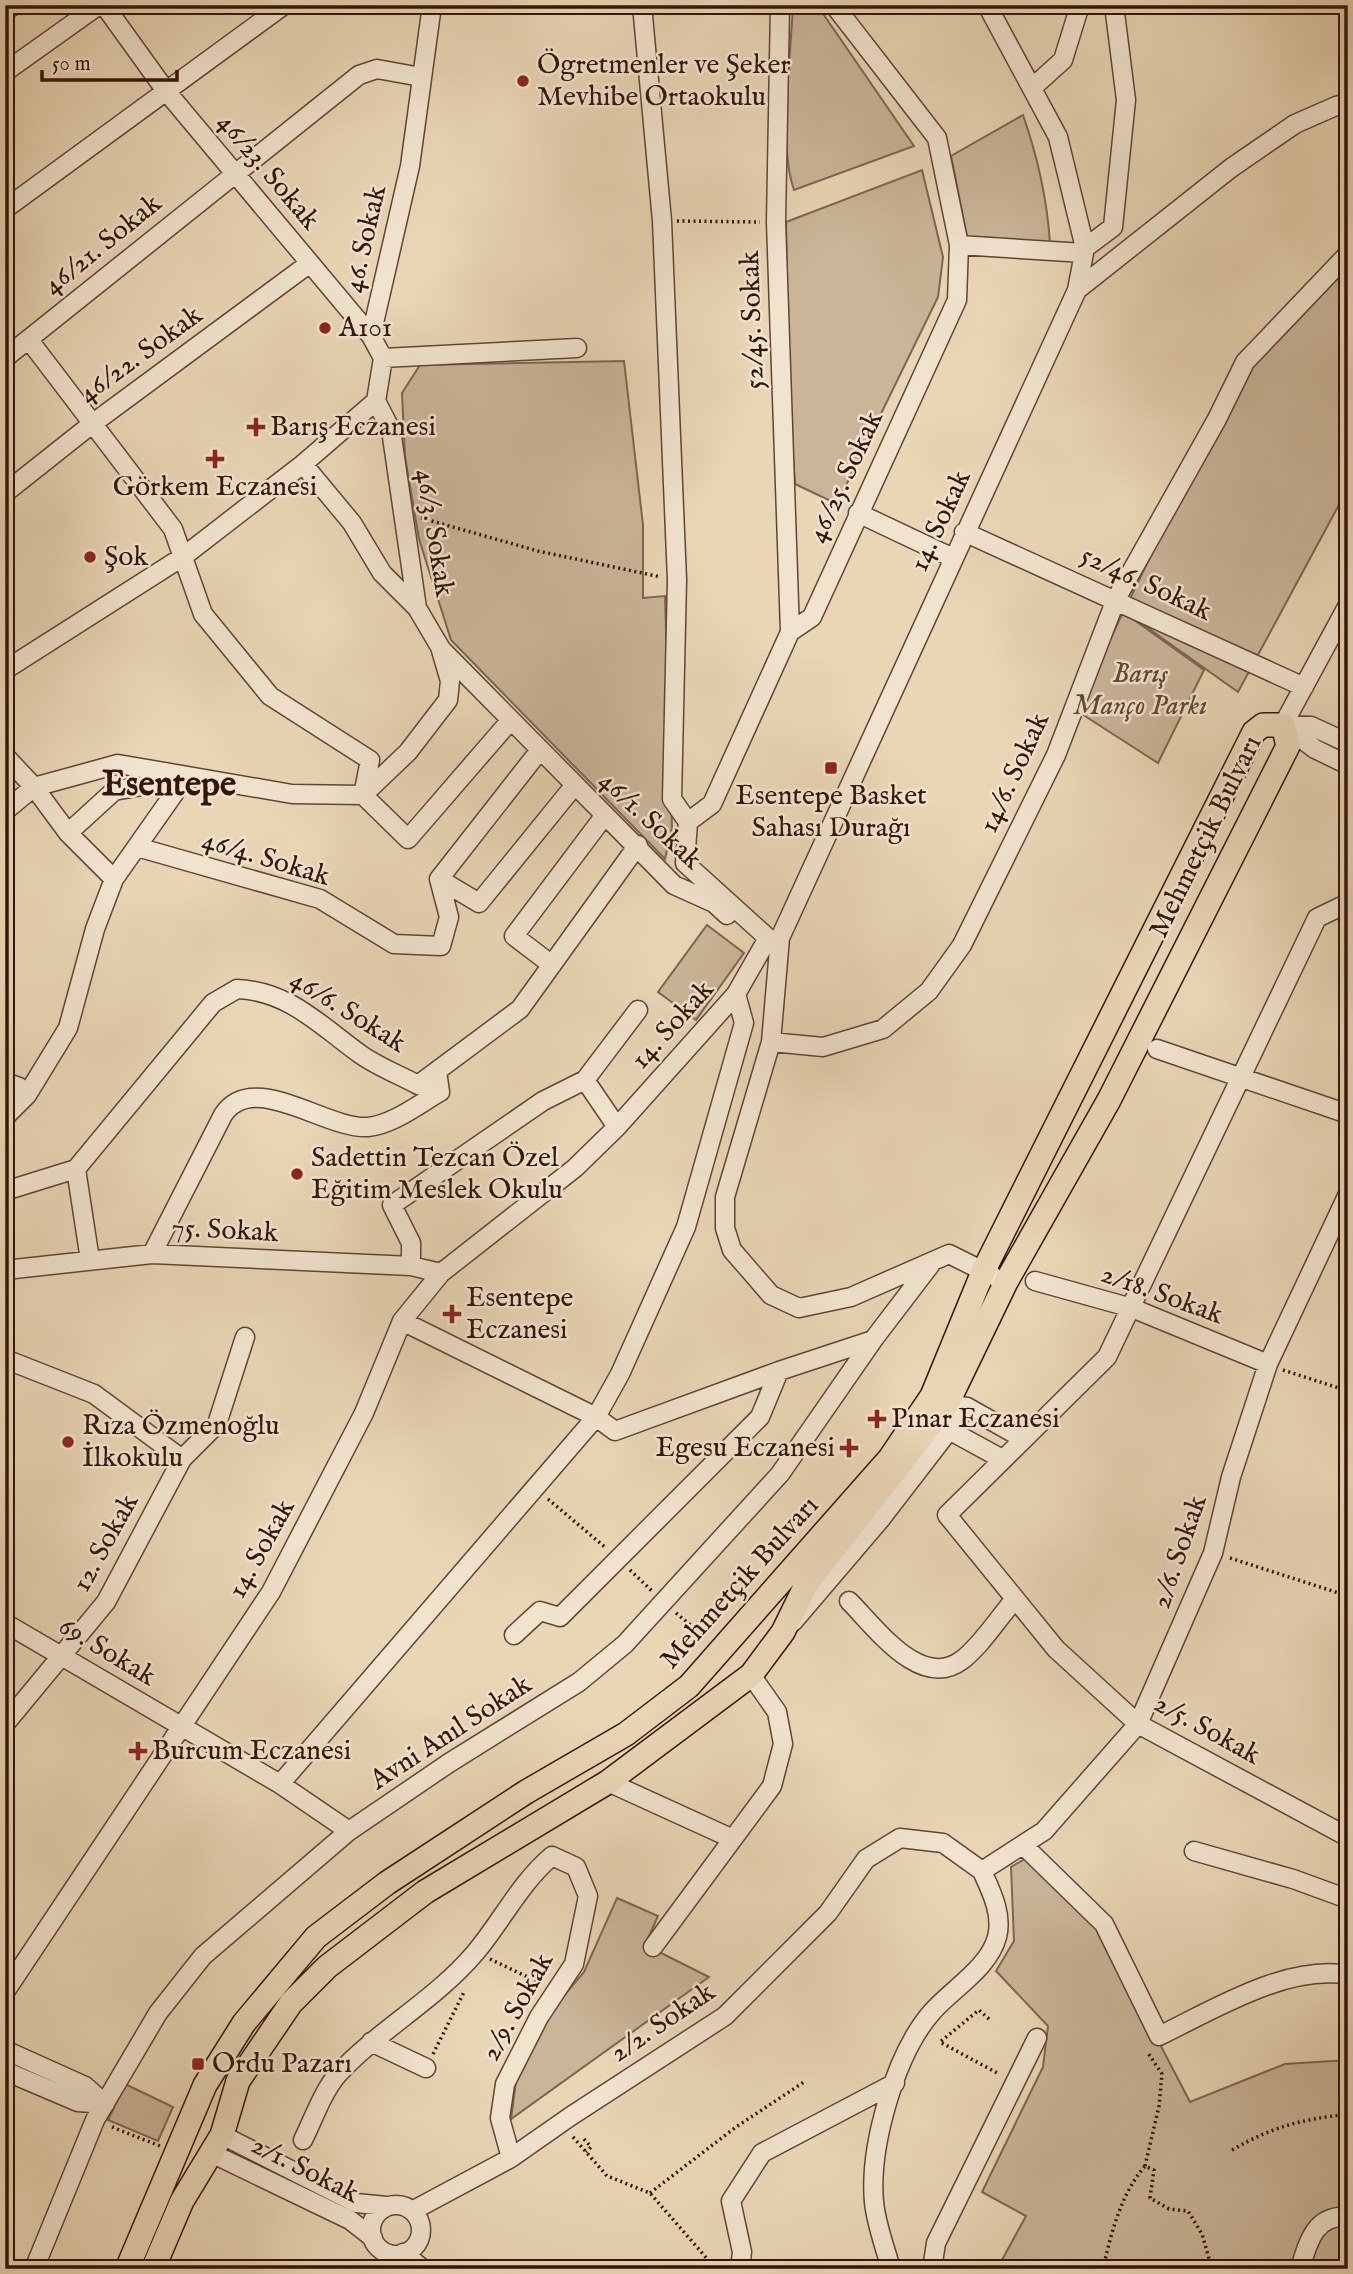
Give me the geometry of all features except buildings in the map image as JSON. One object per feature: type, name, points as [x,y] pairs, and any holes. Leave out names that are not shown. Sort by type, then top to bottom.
[{"type":"main road","name":"Mehmetçik Bulvarı","points":[[127,2269],[205,2085],[244,2023],[316,1937],[387,1884],[526,1792],[626,1734],[689,1686],[890,1458],[949,1402],[983,1272],[1254,732],[1263,725],[1283,725],[1288,746],[1109,1100],[1006,1282],[949,1402],[807,1583],[783,1632],[751,1675],[608,1782],[425,1892],[327,1967],[291,2003],[238,2081],[214,2143],[182,2201],[153,2269]]},
{"type":"main road","points":[[170,2163],[214,2143],[205,2085]]},
{"type":"street","points":[[5,10],[15,5]]},
{"type":"street","points":[[5,72],[101,5]]},
{"type":"street","name":"46/23. Sokak","points":[[101,5],[166,91],[371,336]]},
{"type":"street","points":[[5,209],[284,5]]},
{"type":"street","name":"46. Sokak","points":[[383,358],[371,336],[410,166],[432,5]]},
{"type":"street","points":[[642,5],[662,221],[677,580],[672,799],[688,822],[685,863],[771,941],[771,1042],[725,1196],[725,1228],[732,1250],[771,1296],[799,1308],[826,1305],[851,1297],[949,1254],[1006,1282]]},
{"type":"street","name":"52/45. Sokak","points":[[780,5],[776,222],[790,632]]},
{"type":"street","name":"46/25. Sokak","points":[[688,822],[712,804],[790,632],[812,617],[957,300],[959,245],[937,138],[834,5]]},
{"type":"street","points":[[987,5],[1058,137],[1085,251],[1077,290]]},
{"type":"street","points":[[1032,88],[1063,60],[1080,5]]},
{"type":"street","points":[[959,245],[1085,251],[1112,227],[1126,100],[1114,5]]},
{"type":"street","name":"46/21. Sokak","points":[[5,358],[234,173],[365,72],[377,69],[421,77]]},
{"type":"street","name":"14. Sokak","points":[[5,1992],[271,1592],[364,1413],[402,1321],[441,1273],[575,1168],[617,1127],[736,994],[771,941],[1077,290],[1242,161],[1296,124],[1348,103]]},
{"type":"street","name":"14/6. Sokak","points":[[771,1042],[823,1047],[883,1029],[929,991],[962,944],[1056,755],[1116,599],[1217,419],[1245,362],[1348,254]]},
{"type":"street","name":"46/22. Sokak","points":[[5,494],[92,424],[310,263]]},
{"type":"street","points":[[29,340],[173,529],[203,614],[270,695],[370,760],[363,795]]},
{"type":"street","points":[[5,670],[184,556],[303,464],[376,401],[383,358],[577,348]]},
{"type":"street","name":"46/3. Sokak","points":[[363,795],[408,752],[448,700],[450,681],[440,647],[418,608],[391,430],[376,401]]},
{"type":"street","points":[[303,464],[352,523],[382,573],[418,608]]},
{"type":"street","points":[[858,513],[953,558]]},
{"type":"street","name":"52/46. Sokak","points":[[964,532],[1304,687]]},
{"type":"street","points":[[1283,725],[1348,605]]},
{"type":"street","name":"46/1. Sokak","points":[[440,647],[574,786],[638,845],[674,885],[714,903],[771,941]]},
{"type":"street","points":[[5,811],[34,787],[118,764],[185,778],[292,794],[363,795],[408,839],[510,721]]},
{"type":"street","points":[[1283,725],[1311,726],[1348,743]]},
{"type":"street","points":[[1283,725],[1315,749],[1348,765]]},
{"type":"street","points":[[540,750],[439,878],[479,903],[574,786]]},
{"type":"street","points":[[5,756],[34,787],[68,833],[114,879]]},
{"type":"street","points":[[68,833],[114,791],[185,778]]},
{"type":"street","points":[[5,1117],[27,1095],[68,1028],[94,929],[114,879],[185,778]]},
{"type":"street","points":[[552,965],[513,936],[606,815]]},
{"type":"street","name":"46/6. Sokak","points":[[76,1169],[213,1003],[237,989],[282,998],[319,1021],[362,1056],[418,1085],[520,1009],[638,845]]},
{"type":"street","name":"46/4. Sokak","points":[[136,848],[320,899],[394,943],[441,946],[449,917],[439,878]]},
{"type":"street","points":[[948,1430],[1002,1460],[1107,1357],[1317,919],[1348,903]]},
{"type":"street","points":[[280,1784],[596,1417],[620,1374],[686,1227],[744,1023],[736,994]]},
{"type":"street","points":[[411,1266],[411,1243],[392,1205],[543,1101],[585,1080],[638,1010]]},
{"type":"street","points":[[1157,1049],[1348,1114]]},
{"type":"street","points":[[152,1254],[223,1115],[236,1101],[249,1097],[269,1099],[350,1126],[367,1127],[383,1123],[440,1092],[437,1071]]},
{"type":"street","points":[[585,1080],[617,1127]]},
{"type":"street","points":[[5,1082],[19,1087],[27,1095]]},
{"type":"street","points":[[5,1191],[76,1169],[90,1260]]},
{"type":"street","name":"2/6. Sokak","points":[[982,1871],[1044,1831],[1138,1724],[1213,1553],[1231,1477],[1268,1364],[1348,1194]]},
{"type":"street","name":"75. Sokak","points":[[5,1270],[152,1254],[411,1266],[441,1273]]},
{"type":"street","name":"Avni Anıl Sokak","points":[[34,2269],[95,2120],[158,2013],[203,1956],[349,1831],[449,1763],[579,1682],[625,1644],[780,1474],[873,1340],[933,1261]]},
{"type":"street","name":"2/18. Sokak","points":[[1035,1281],[1132,1308],[1268,1364]]},
{"type":"street","points":[[402,1321],[596,1417],[615,1431],[873,1340]]},
{"type":"street","name":"12. Sokak","points":[[5,1724],[106,1602],[182,1459],[218,1424],[245,1337]]},
{"type":"street","points":[[5,1359],[94,1394],[182,1459]]},
{"type":"street","points":[[514,1634],[540,1611],[560,1617],[620,1560],[760,1417],[779,1371]]},
{"type":"street","points":[[783,1632],[880,1520],[948,1430],[949,1402],[1024,1439]]},
{"type":"street","name":"2/5. Sokak","points":[[1002,1460],[947,1515],[1056,1649],[1138,1724],[1348,1837]]},
{"type":"street","points":[[849,1601],[913,1664],[942,1669],[962,1660],[1015,1598]]},
{"type":"street","name":"69. Sokak","points":[[5,1623],[280,1784],[349,1831]]},
{"type":"street","points":[[653,1947],[772,1786],[783,1744],[777,1712],[751,1675]]},
{"type":"street","points":[[608,1782],[733,1839]]},
{"type":"street","name":"2/2. Sokak","points":[[412,2211],[511,2158],[725,2017],[828,1913],[866,1859],[900,1838],[943,1843],[982,1871]]},
{"type":"street","points":[[1023,1845],[1104,1924],[1159,2036],[1249,1992],[1326,1971],[1348,1975]]},
{"type":"street","points":[[1194,1851],[1293,1879],[1348,1899]]},
{"type":"street","name":"2/9. Sokak","points":[[475,1953],[535,1870],[552,1856],[576,1867],[588,1896],[574,1964],[539,2017],[505,2084],[500,2118],[511,2158]]},
{"type":"street","points":[[891,2269],[874,2204],[876,2150],[895,2083],[918,2029],[986,1958],[998,1936],[998,1908],[982,1871]]},
{"type":"street","points":[[303,2140],[336,2076],[372,2042],[436,1993],[475,1953]]},
{"type":"street","points":[[932,2269],[936,2243],[1037,2038]]},
{"type":"street","points":[[372,2042],[426,2068]]},
{"type":"street","points":[[5,2050],[85,2086],[105,2104]]},
{"type":"street","points":[[5,2071],[78,2102],[105,2104]]},
{"type":"street","points":[[743,2263],[731,2201],[762,2153],[895,2083]]},
{"type":"street","name":"2/1. Sokak","points":[[214,2143],[356,2203],[386,2207]]},
{"type":"street","name":"2/1. Sokak","points":[[214,2143],[350,2221],[373,2238]]},
{"type":"street","points":[[396,2259],[416,2245],[421,2231],[412,2211],[400,2205],[386,2207],[372,2223],[373,2238],[380,2249],[396,2259],[423,2269]]},
{"type":"street","points":[[1300,2269],[1307,2245],[1319,2224],[1334,2216],[1348,2217]]},
{"type":"path","points":[[662,221],[776,222]]},
{"type":"path","points":[[404,514],[538,551],[677,580]]},
{"type":"path","points":[[1268,1364],[1348,1391]]},
{"type":"path","points":[[1213,1553],[1348,1596]]},
{"type":"path","points":[[475,1953],[535,1981]]},
{"type":"path","points":[[426,2068],[469,1980]]},
{"type":"path","points":[[989,2019],[979,2010],[940,2042],[1014,2082]]},
{"type":"path","points":[[1103,2269],[1123,2203],[1135,2177],[1146,2166],[1159,2106],[1162,2074],[1148,2053]]},
{"type":"path","points":[[650,2193],[736,2127],[804,2082]]},
{"type":"path","points":[[1231,2150],[1262,2133],[1298,2120],[1348,2114]]},
{"type":"path","points":[[571,2116],[579,2127],[570,2134],[607,2176],[650,2193],[716,2269]]},
{"type":"path","points":[[95,2120],[170,2163]]},
{"type":"path","points":[[584,2139],[592,2147],[586,2152]]},
{"type":"path","points":[[1146,2166],[1154,2170],[1150,2198],[1169,2209],[1188,2211],[1202,2234],[1212,2269]]},
{"type":"green space","points":[[793,5],[817,5],[914,146],[794,190],[789,171],[786,125]]},
{"type":"green space","points":[[1023,115],[1041,178],[1050,243],[968,242],[951,156]]},
{"type":"green space","points":[[922,170],[943,257],[938,297],[837,504],[795,484],[789,398],[786,222]]},
{"type":"green space","name":"Barış Manço Parkı","points":[[1348,259],[1348,488],[1238,692],[1124,611],[1217,419],[1248,365]]},
{"type":"green space","points":[[624,361],[643,525],[643,598],[665,596],[672,828],[665,859],[451,640],[419,539],[405,457],[402,393],[420,365]]},
{"type":"green space","name":"Barış Manço Parkı","points":[[1123,612],[1204,670],[1158,763],[1077,711]]},
{"type":"green space","points":[[707,925],[744,953],[696,1020],[658,992]]},
{"type":"green space","points":[[1028,1857],[1099,1927],[1190,2102],[1285,2064],[1348,2060],[1348,2269],[997,2269],[1026,2216],[982,2192],[1043,2067],[1048,2026],[996,1971],[1014,1941],[1011,1867]]},
{"type":"green space","points":[[617,1898],[658,1916],[645,1945],[709,1977],[511,2119],[516,2081],[551,2011],[584,1972]]},
{"type":"green space","points":[[125,2084],[173,2107],[158,2141],[108,2120]]},
{"type":"place","name":"Ögretmenler ve Şeker Mevhibe Ortaokulu","points":[[523,81]]},
{"type":"place","name":"A101","points":[[325,328]]},
{"type":"place","name":"Barış Eczanesi","points":[[256,427]]},
{"type":"place","name":"Görkem Eczanesi","points":[[215,459]]},
{"type":"place","name":"Şok","points":[[90,557]]},
{"type":"place","name":"Esentepe Basket Sahası Durağı","points":[[831,768]]},
{"type":"place","name":"Sadettin Tezcan Özel Eğitim Meslek Okulu","points":[[297,1174]]},
{"type":"place","name":"Esentepe Eczanesi","points":[[452,1314]]},
{"type":"place","name":"Pınar Eczanesi","points":[[877,1419]]},
{"type":"place","name":"Rıza Özmenoğlu İlkokulu","points":[[68,1442]]},
{"type":"place","name":"Egesu Eczanesi","points":[[849,1448]]},
{"type":"place","name":"Burcum Eczanesi","points":[[138,1751]]},
{"type":"place","name":"Ordu Pazarı","points":[[198,2064]]},
{"type":"district","name":"Esentepe","points":[[169,785]]}]
